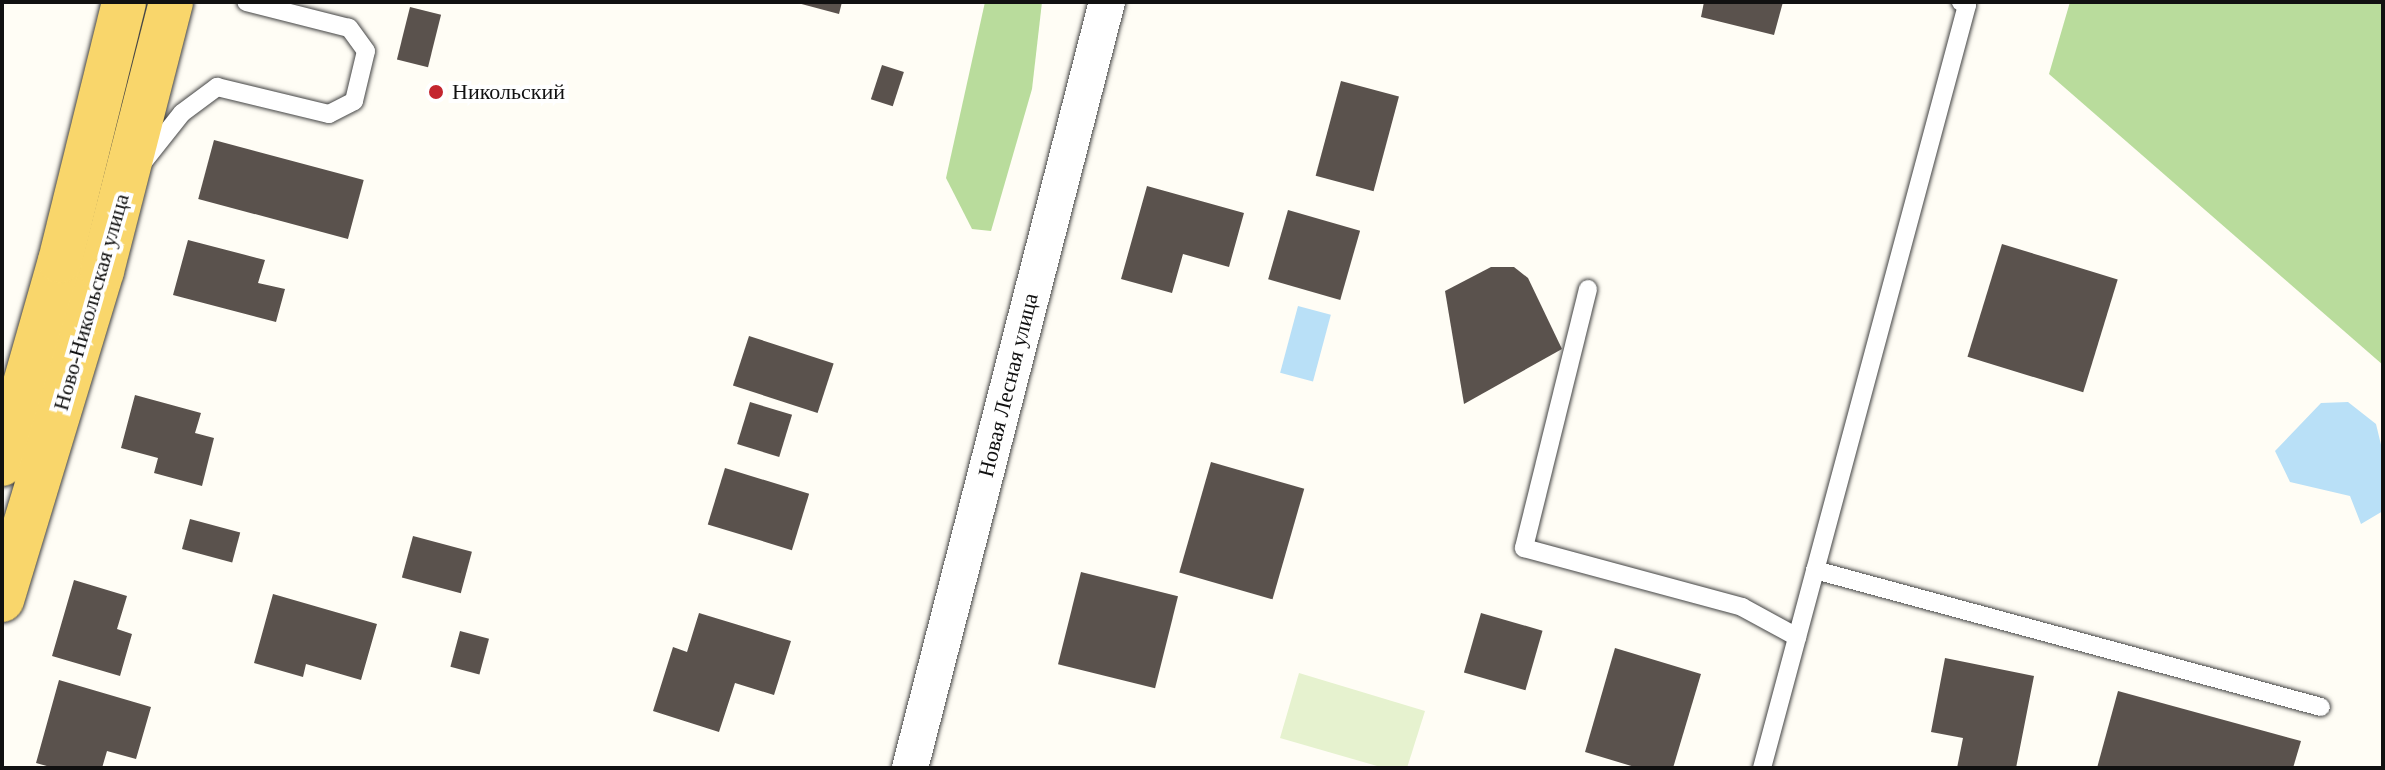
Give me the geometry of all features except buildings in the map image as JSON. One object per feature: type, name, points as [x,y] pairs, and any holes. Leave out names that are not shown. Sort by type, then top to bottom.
[{"type":"main road","name":"Ново-Никольская улица","points":[[2,464],[60,261],[124,2]]},
{"type":"main road","name":"Ново-Никольская улица","points":[[2,600],[120,202],[171,2]]},
{"type":"street","name":"Новая Лесная улица","points":[[910,768],[1107,2]]},
{"type":"lane","points":[[120,202],[182,113],[217,87],[329,114],[354,101],[366,51],[349,28],[246,2]]},
{"type":"lane","points":[[1762,768],[1967,5],[1961,2]]},
{"type":"lane","points":[[1588,289],[1524,548],[1742,607],[1797,637]]},
{"type":"lane","points":[[1815,570],[2321,707]]},
{"type":"green space","points":[[985,2],[1042,2],[1032,89],[991,231],[972,229],[946,178]]},
{"type":"green space","points":[[2070,2],[2383,2],[2383,365],[2049,74]]},
{"type":"green space","points":[[1299,673],[1425,711],[1407,768],[1384,768],[1280,738]]},
{"type":"water","points":[[1298,306],[1331,315],[1313,381],[1280,373]]},
{"type":"water","points":[[2348,402],[2376,424],[2383,453],[2383,511],[2361,524],[2350,496],[2290,482],[2275,451],[2321,403]]},
{"type":"place","name":"Никольский","points":[[436,92]]}]
